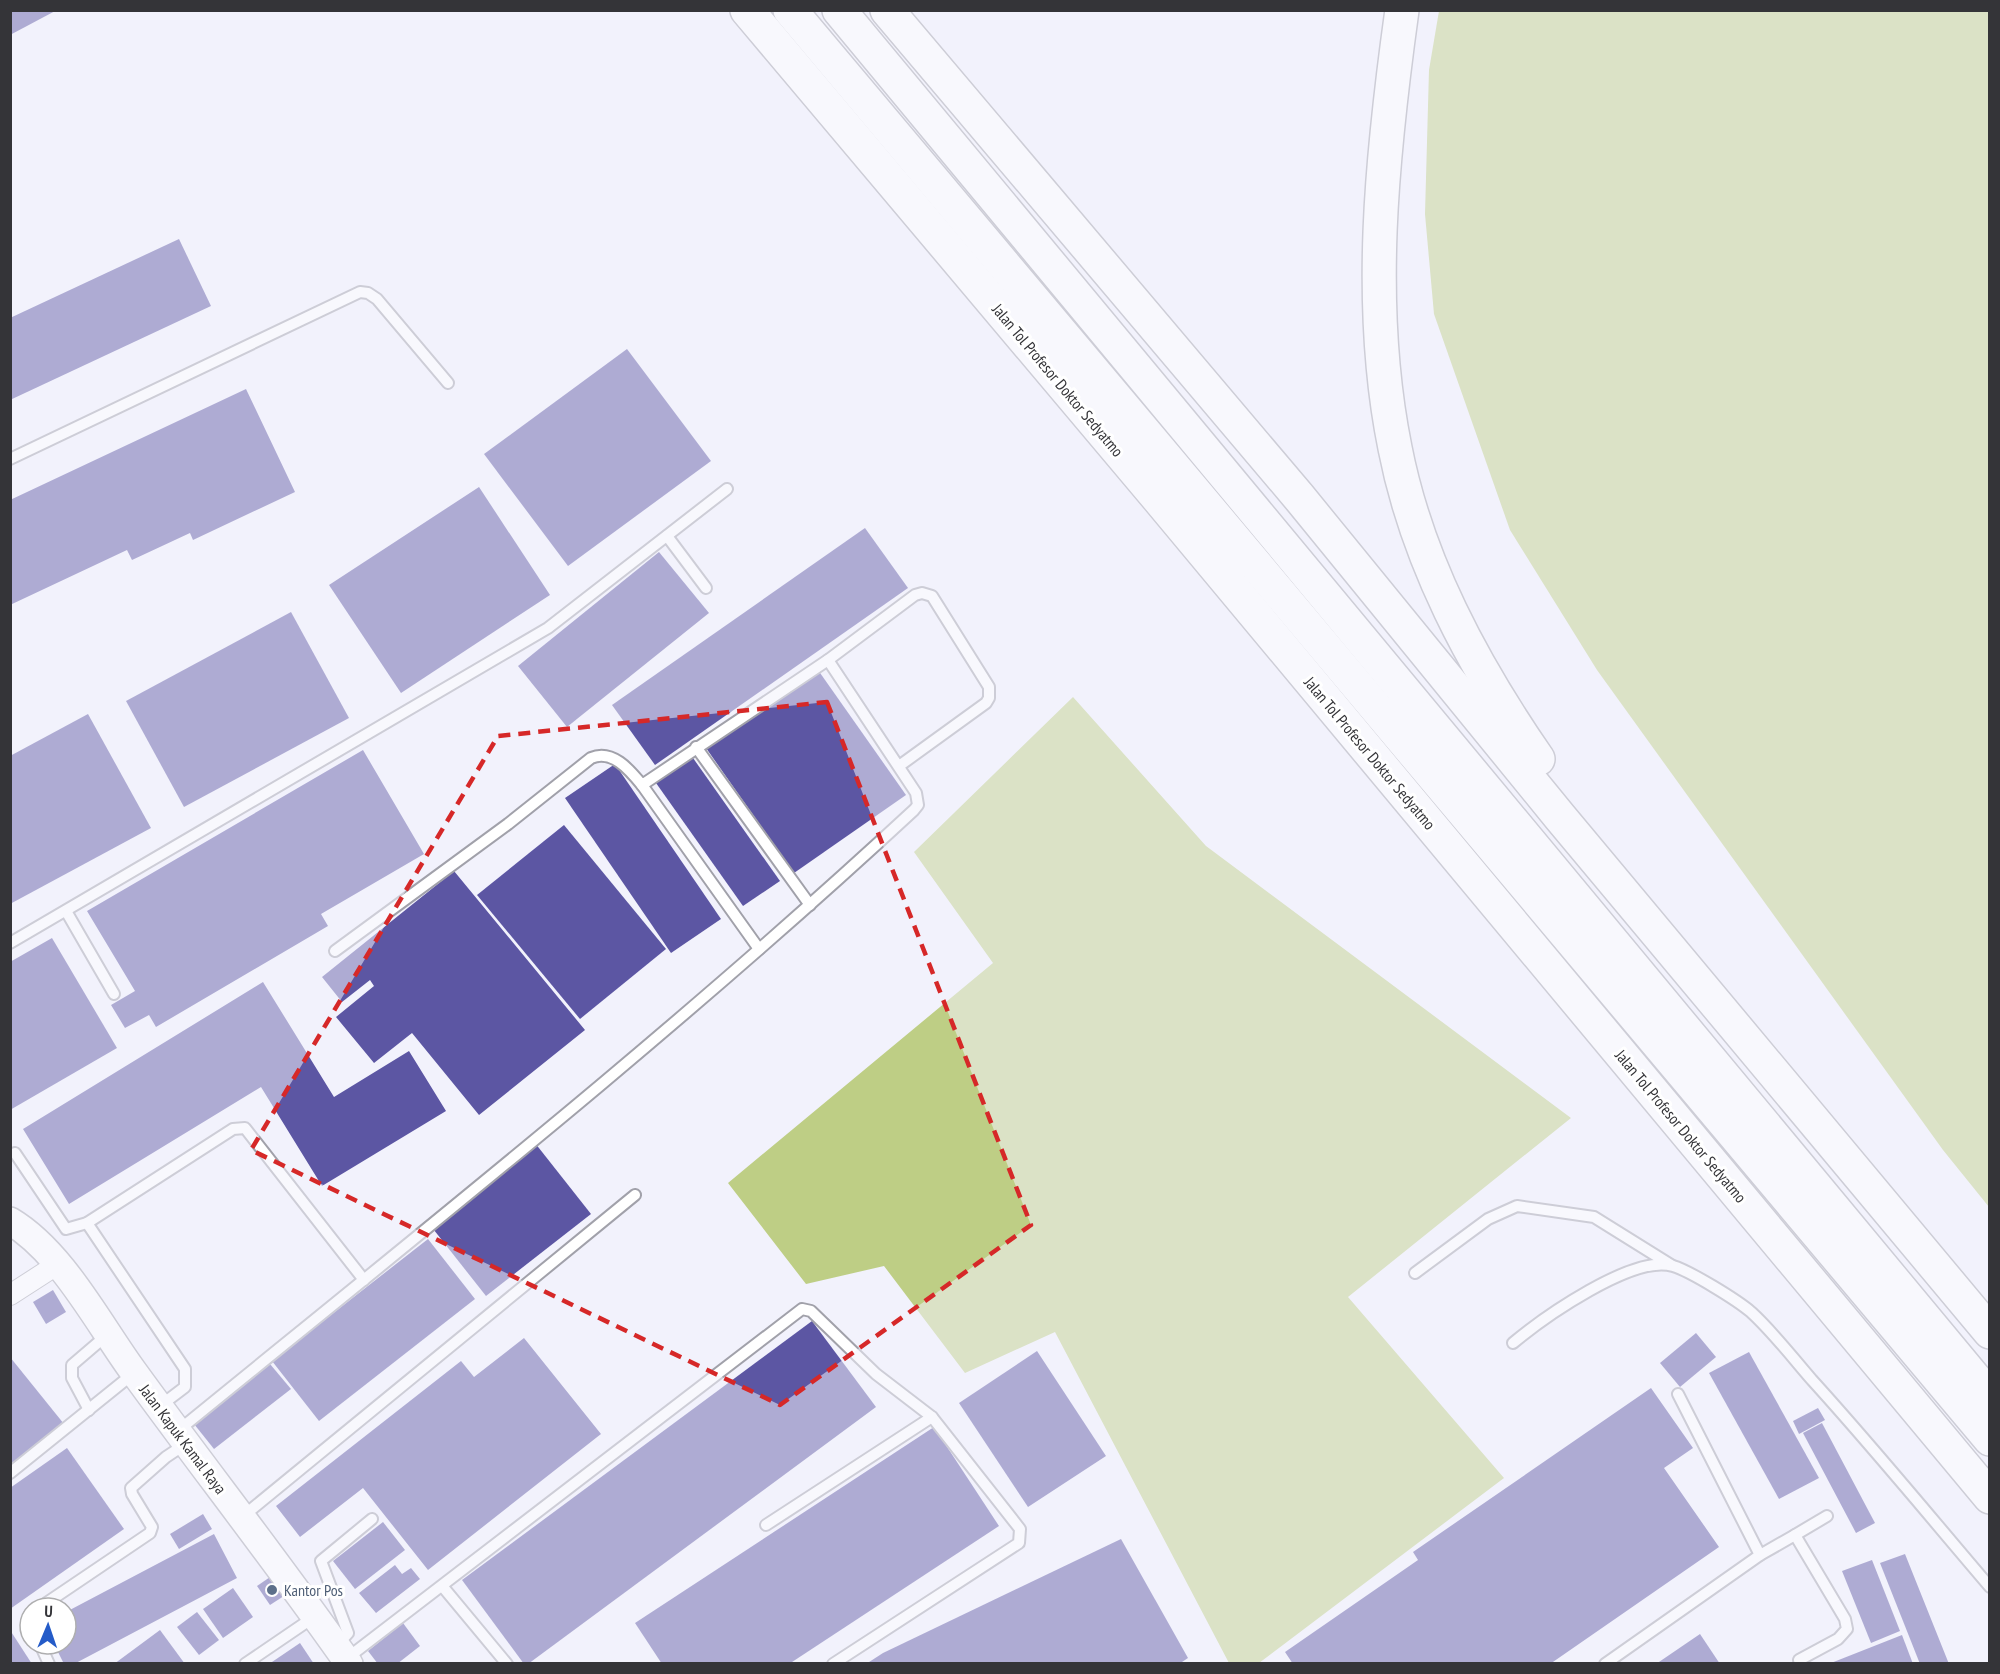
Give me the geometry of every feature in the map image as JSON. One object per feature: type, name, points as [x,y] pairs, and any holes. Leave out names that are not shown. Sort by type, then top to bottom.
[{"type":"highway","name":"Jalan Tol Profesor Doktor Sedyatmo","points":[[747,10],[1150,489],[1989,1497]]},
{"type":"highway","name":"Jalan Tol Profesor Doktor Sedyatmo","points":[[790,10],[1989,1439]]},
{"type":"highway","points":[[839,10],[1989,1397]]},
{"type":"highway","points":[[887,10],[1299,497],[1560,817],[1989,1330]]},
{"type":"highway","points":[[1402,10],[1385,165],[1380,236],[1379,316],[1384,382],[1395,450],[1416,522],[1440,588],[1468,648],[1508,715],[1547,773],[1989,1330]]},
{"type":"main road","name":"Jalan Kapuk Kamal Raya","points":[[10,1221],[24,1229],[58,1264],[134,1373],[316,1616],[341,1657]]},
{"type":"street","points":[[10,1295],[58,1264]]},
{"type":"lane","points":[[10,459],[360,292],[368,293],[377,299],[448,383]]},
{"type":"lane","points":[[10,943],[548,628],[727,489]]},
{"type":"lane","points":[[667,536],[706,588]]},
{"type":"lane","points":[[642,785],[828,660],[915,595],[922,593],[932,596],[989,687],[989,698],[986,703],[899,766]]},
{"type":"lane","points":[[57,1596],[150,1533],[152,1527],[132,1494],[131,1488],[166,1457],[183,1437],[364,1280],[553,1125],[759,949],[918,805],[916,793],[828,660]]},
{"type":"lane","points":[[696,747],[810,905]]},
{"type":"lane","points":[[335,951],[508,824],[591,759],[605,754],[612,756],[642,785],[759,949]]},
{"type":"lane","points":[[66,911],[114,994]]},
{"type":"lane","points":[[15,1153],[66,1229],[87,1223],[233,1130],[245,1128],[364,1280]]},
{"type":"lane","points":[[242,1517],[635,1195]]},
{"type":"lane","points":[[1415,1273],[1488,1219],[1517,1206],[1594,1217],[1672,1265],[1720,1290],[1750,1312],[1836,1406],[1989,1587]]},
{"type":"lane","points":[[87,1223],[185,1369],[185,1387],[160,1406]]},
{"type":"lane","points":[[1513,1343],[1536,1324],[1584,1293],[1639,1267],[1672,1265]]},
{"type":"lane","points":[[341,1657],[443,1587],[802,1309],[811,1311],[876,1374],[932,1417],[1020,1528],[1019,1543],[833,1664]]},
{"type":"lane","points":[[89,1410],[72,1378],[72,1365],[108,1335]]},
{"type":"lane","points":[[10,1473],[134,1373]]},
{"type":"lane","points":[[1678,1394],[1760,1555]]},
{"type":"lane","points":[[766,1525],[932,1417]]},
{"type":"lane","points":[[1605,1664],[1760,1555],[1827,1516]]},
{"type":"lane","points":[[341,1657],[348,1633],[321,1561],[372,1519]]},
{"type":"lane","points":[[1795,1535],[1845,1619],[1846,1629],[1838,1639],[1799,1660]]},
{"type":"lane","points":[[443,1587],[507,1664]]},
{"type":"lane","points":[[245,1664],[316,1616]]},
{"type":"highlighted area","points":[[827,702],[1031,1225],[780,1405],[251,1150],[498,736]]},
{"type":"green space","points":[[1439,11],[1989,11],[1989,1207],[1943,1150],[1597,670],[1510,530],[1434,314],[1425,214],[1429,70]]},
{"type":"green space","points":[[1073,697],[1206,846],[1571,1118],[1348,1297],[1504,1478],[1259,1663],[1229,1663],[1055,1332],[965,1373],[884,1266],[806,1284],[728,1183],[993,963],[914,852]]},
{"type":"building","points":[[10,10],[57,10],[10,35]]},
{"type":"building","points":[[179,239],[211,306],[10,400],[10,318]]},
{"type":"building","points":[[627,349],[711,461],[568,566],[484,454]]},
{"type":"building","points":[[246,389],[295,492],[193,540],[190,533],[132,560],[127,550],[10,605],[10,500]]},
{"type":"building","points":[[479,487],[550,595],[401,693],[329,585]]},
{"type":"building","points":[[865,528],[908,588],[655,765],[612,705]]},
{"type":"building","points":[[659,552],[709,613],[567,727],[518,666]]},
{"type":"building","points":[[291,612],[349,718],[184,807],[126,701]]},
{"type":"building","points":[[818,670],[906,795],[794,873],[706,748]]},
{"type":"building","points":[[88,714],[151,828],[10,904],[10,756]]},
{"type":"building","points":[[363,750],[424,854],[321,914],[328,926],[156,1027],[149,1015],[125,1028],[111,1005],[135,991],[87,911]]},
{"type":"building","points":[[693,758],[780,881],[743,906],[656,783]]},
{"type":"building","points":[[615,764],[721,919],[671,953],[565,798]]},
{"type":"building","points":[[564,825],[666,949],[580,1019],[477,895]]},
{"type":"building","points":[[454,871],[585,1030],[479,1115],[412,1033],[374,1063],[336,1017],[374,986],[370,980],[342,1002],[322,977]]},
{"type":"building","points":[[52,938],[117,1048],[10,1110],[10,962]]},
{"type":"building","points":[[263,982],[334,1097],[409,1051],[446,1111],[322,1186],[261,1087],[69,1204],[23,1129]]},
{"type":"building","points":[[535,1143],[591,1214],[486,1296],[430,1225]]},
{"type":"building","points":[[428,1239],[475,1299],[319,1421],[272,1361]]},
{"type":"building","points":[[53,1290],[66,1312],[46,1324],[33,1302]]},
{"type":"building","points":[[812,1321],[876,1407],[528,1664],[524,1664],[462,1580]]},
{"type":"building","points":[[1696,1333],[1716,1357],[1680,1387],[1660,1363]]},
{"type":"building","points":[[524,1338],[601,1434],[428,1570],[363,1488],[300,1537],[276,1506],[461,1361],[474,1377]]},
{"type":"building","points":[[1037,1351],[1106,1456],[1028,1507],[959,1403]]},
{"type":"building","points":[[1749,1352],[1819,1478],[1779,1499],[1709,1373]]},
{"type":"building","points":[[10,1357],[64,1424],[10,1465]]},
{"type":"building","points":[[270,1364],[291,1389],[214,1449],[194,1424]]},
{"type":"building","points":[[1651,1388],[1693,1448],[1664,1468],[1719,1547],[1550,1664],[1293,1664],[1285,1652],[1418,1560],[1413,1552]]},
{"type":"building","points":[[1818,1408],[1825,1420],[1799,1434],[1793,1421]]},
{"type":"building","points":[[1822,1423],[1875,1523],[1856,1533],[1803,1433]]},
{"type":"building","points":[[934,1427],[999,1526],[789,1664],[662,1664],[635,1623]]},
{"type":"building","points":[[67,1448],[124,1529],[29,1596],[18,1596],[18,1603],[10,1609],[10,1488]]},
{"type":"building","points":[[203,1514],[212,1529],[179,1549],[170,1534]]},
{"type":"building","points":[[383,1522],[405,1550],[355,1589],[333,1561]]},
{"type":"building","points":[[214,1534],[237,1578],[74,1664],[64,1664],[60,1656],[78,1656],[78,1606]]},
{"type":"building","points":[[1121,1539],[1188,1658],[1179,1664],[866,1664],[883,1653]]},
{"type":"building","points":[[1905,1554],[1949,1664],[1920,1664],[1880,1563]]},
{"type":"building","points":[[1872,1560],[1900,1631],[1871,1643],[1842,1571]]},
{"type":"building","points":[[395,1565],[402,1574],[411,1568],[420,1579],[376,1613],[359,1593]]},
{"type":"building","name":"Kantor Pos","points":[[273,1575],[287,1594],[270,1605],[257,1586]]},
{"type":"building","points":[[233,1588],[253,1617],[223,1638],[203,1609]]},
{"type":"building","points":[[197,1612],[219,1640],[199,1655],[177,1627]]},
{"type":"building","points":[[403,1623],[420,1646],[397,1664],[378,1664],[368,1651]]},
{"type":"building","points":[[10,1630],[18,1642],[18,1656],[27,1656],[32,1664],[10,1664]]},
{"type":"building","points":[[160,1630],[185,1664],[114,1664]]},
{"type":"building","points":[[1700,1634],[1720,1664],[1656,1664]]},
{"type":"building","points":[[1902,1635],[1913,1664],[1831,1664],[1831,1663]]},
{"type":"building","points":[[300,1643],[314,1664],[269,1664]]},
{"type":"place","name":"Kantor Pos","points":[[272,1590]]}]
